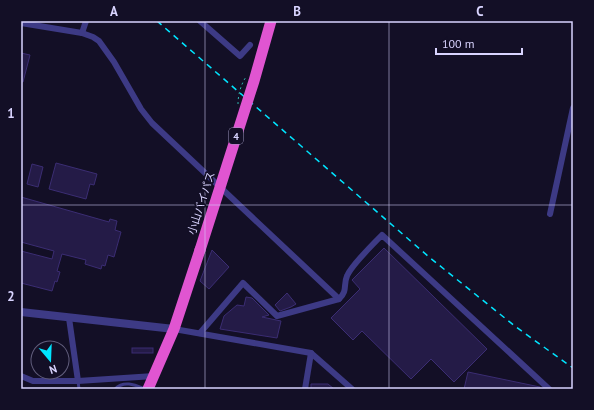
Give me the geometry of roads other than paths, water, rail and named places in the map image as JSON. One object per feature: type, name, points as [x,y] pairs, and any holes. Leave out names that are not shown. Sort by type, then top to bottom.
[{"type":"highway","name":"小山バイパス","points":[[146,389],[154,376],[174,329],[254,81],[271,21]]},
{"type":"street","points":[[82,34],[86,21]]},
{"type":"street","points":[[200,21],[240,56],[250,45]]},
{"type":"street","points":[[21,23],[94,37],[104,47],[138,103],[152,122],[339,298]]},
{"type":"street","points":[[550,214],[573,108]]},
{"type":"street","points":[[200,333],[243,282],[277,316],[339,298],[344,292],[349,272],[382,235],[542,387],[549,389]]},
{"type":"street","points":[[21,312],[174,329],[311,353],[352,389]]},
{"type":"street","points":[[69,318],[78,381]]},
{"type":"street","points":[[305,389],[311,353]]},
{"type":"street","points":[[21,376],[33,381],[78,381],[154,376]]},
{"type":"lane","points":[[78,381],[79,389]]},
{"type":"lane","points":[[115,389],[118,386],[132,383],[146,389]]},
{"type":"railway","points":[[157,21],[429,257],[516,327],[573,368]]}]
